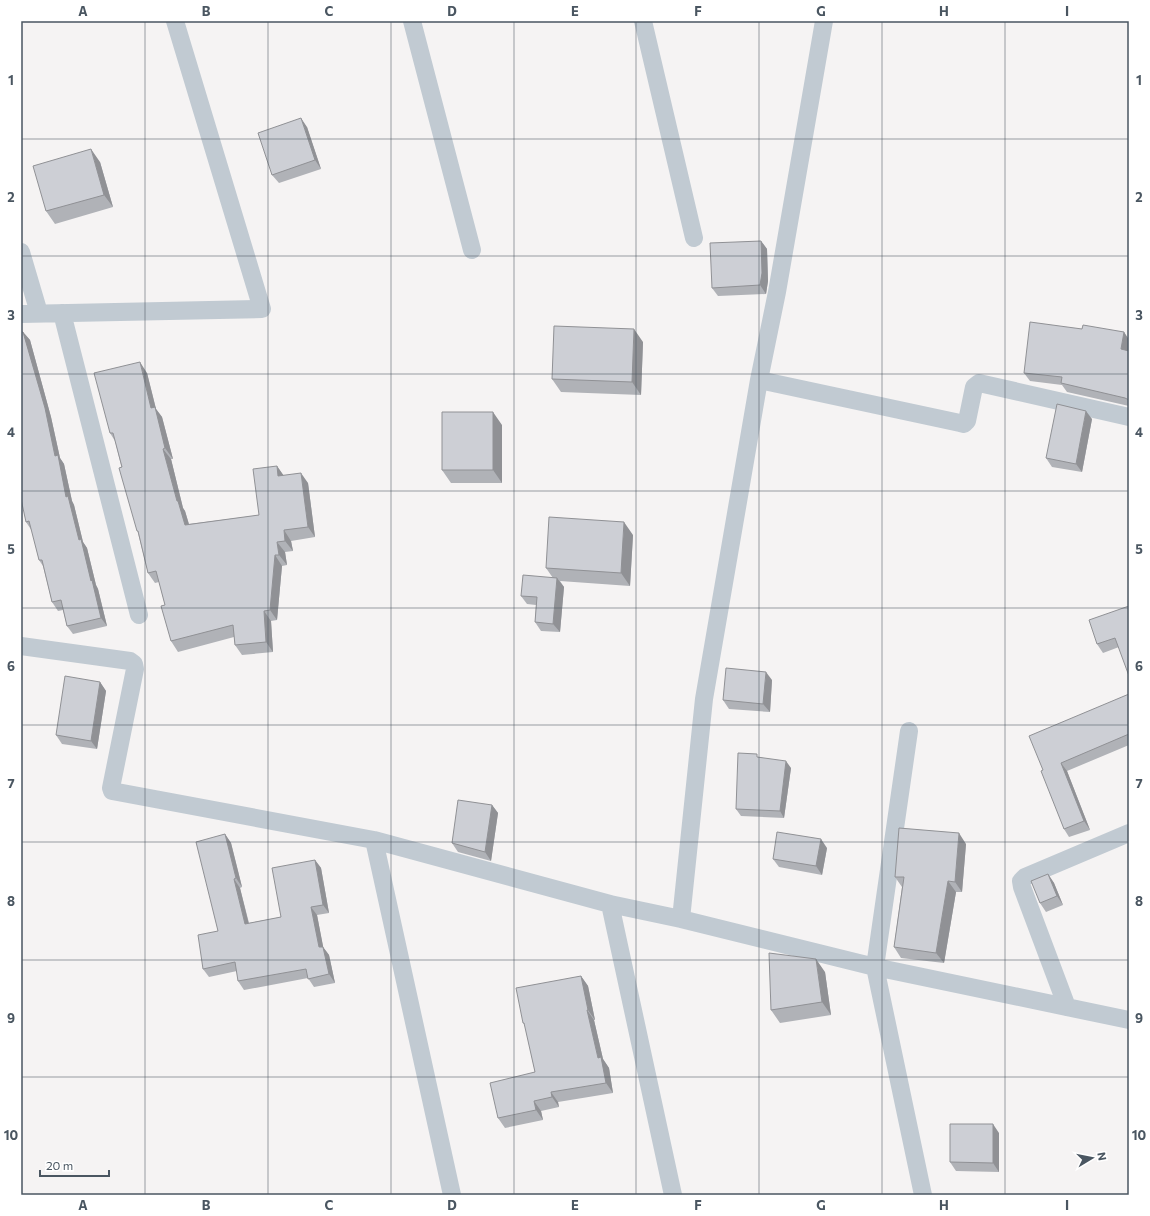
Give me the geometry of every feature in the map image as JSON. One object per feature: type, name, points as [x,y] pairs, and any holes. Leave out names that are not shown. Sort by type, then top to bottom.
[{"type":"street","points":[[21,314],[262,309],[175,21]]},
{"type":"street","points":[[412,21],[472,250]]},
{"type":"street","points":[[643,21],[694,238]]},
{"type":"street","points":[[682,919],[704,699],[759,380],[778,284],[824,21]]},
{"type":"street","points":[[21,252],[39,314]]},
{"type":"street","points":[[62,313],[139,615]]},
{"type":"street","points":[[759,380],[964,424],[967,422],[974,387],[979,383],[1129,417]]},
{"type":"street","points":[[21,646],[130,662],[134,664],[135,669],[111,788],[112,791],[374,840],[610,904],[682,919],[875,968],[1129,1020]]},
{"type":"street","points":[[909,731],[875,968],[923,1195]]},
{"type":"street","points":[[1067,1007],[1021,881],[1025,877],[1129,833]]},
{"type":"street","points":[[374,840],[452,1195]]},
{"type":"street","points":[[610,904],[673,1195]]},
{"type":"building","points":[[301,118],[315,160],[272,175],[258,133]]},
{"type":"building","points":[[91,149],[104,195],[46,211],[33,166]]},
{"type":"building","points":[[761,241],[762,273],[760,285],[712,288],[710,243]]},
{"type":"building","points":[[1030,322],[1082,329],[1083,325],[1124,332],[1121,349],[1129,351],[1129,400],[1061,383],[1062,377],[1024,373]]},
{"type":"building","points":[[554,326],[634,329],[632,382],[552,379]]},
{"type":"building","points":[[21,332],[23,332],[45,408],[55,456],[58,455],[66,497],[68,496],[79,540],[81,539],[101,618],[67,626],[61,600],[52,602],[42,560],[39,560],[29,521],[26,522],[21,499]]},
{"type":"building","points":[[140,362],[151,408],[155,407],[165,448],[163,449],[185,525],[259,515],[253,469],[277,466],[278,476],[301,473],[308,527],[284,530],[285,541],[277,542],[279,555],[275,555],[270,610],[264,611],[266,642],[235,645],[233,625],[171,641],[161,606],[165,605],[156,571],[148,573],[138,531],[119,468],[122,467],[113,433],[110,433],[94,373]]},
{"type":"building","points":[[1057,404],[1086,411],[1076,464],[1046,458]]},
{"type":"building","points":[[442,412],[493,412],[493,470],[442,470]]},
{"type":"building","points":[[549,517],[624,522],[621,573],[546,568]]},
{"type":"building","points":[[523,575],[557,578],[553,624],[535,622],[537,597],[521,596]]},
{"type":"building","points":[[1129,606],[1129,676],[1115,638],[1097,644],[1089,620]]},
{"type":"building","points":[[726,668],[766,672],[763,704],[723,700]]},
{"type":"building","points":[[65,676],[100,682],[91,741],[56,735]]},
{"type":"building","points":[[1129,694],[1129,734],[1061,763],[1084,821],[1064,829],[1029,736]]},
{"type":"building","points":[[738,753],[757,754],[757,757],[786,761],[780,811],[736,809]]},
{"type":"building","points":[[458,800],[492,805],[485,852],[452,843]]},
{"type":"building","points":[[899,828],[959,833],[955,882],[948,881],[936,953],[894,947],[904,877],[895,877]]},
{"type":"building","points":[[777,832],[821,839],[816,866],[773,859]]},
{"type":"building","points":[[225,834],[245,924],[281,917],[272,868],[315,860],[323,905],[311,907],[319,947],[323,947],[329,974],[308,979],[306,969],[238,981],[235,962],[203,969],[198,935],[218,931],[196,842]]},
{"type":"building","points":[[1048,874],[1057,896],[1040,903],[1031,881]]},
{"type":"building","points":[[769,953],[816,959],[822,1002],[771,1010]]},
{"type":"building","points":[[581,976],[598,1058],[601,1057],[606,1083],[551,1092],[552,1097],[534,1101],[536,1110],[498,1118],[490,1083],[535,1072],[516,988]]},
{"type":"building","points":[[950,1124],[993,1124],[993,1163],[950,1162]]}]
